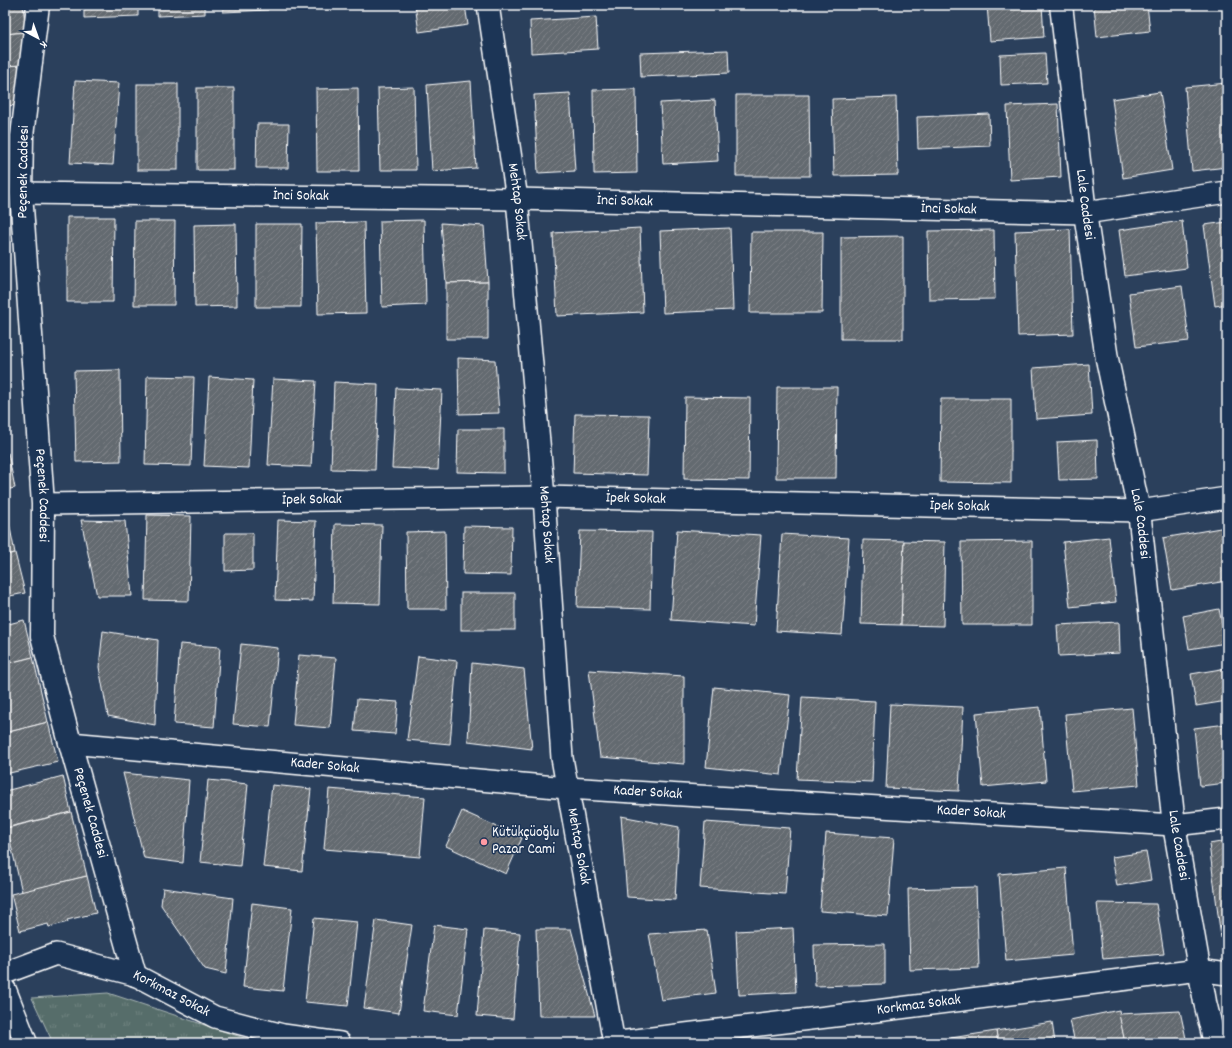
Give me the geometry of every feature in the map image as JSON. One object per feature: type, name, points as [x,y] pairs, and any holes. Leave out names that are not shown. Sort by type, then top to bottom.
[{"type":"street","name":"Peçenek Caddesi","points":[[38,5],[22,136],[21,193],[43,504],[42,636],[70,743],[135,975]]},
{"type":"street","name":"Mehtap Sokak","points":[[488,5],[517,199],[544,497],[562,758],[614,1043]]},
{"type":"street","name":"Lale Caddesi","points":[[1061,5],[1085,213],[1107,359],[1139,511],[1174,825],[1205,1002],[1215,1043]]},
{"type":"street","name":"İnci Sokak","points":[[21,193],[517,199],[1085,213],[1227,192]]},
{"type":"street","name":"İpek Sokak","points":[[43,504],[544,497],[1139,511],[1227,498]]},
{"type":"street","name":"Kader Sokak","points":[[70,743],[567,788],[1174,825],[1227,819]]},
{"type":"street","name":"Korkmaz Sokak","points":[[5,973],[56,954],[135,975],[215,1017],[283,1035],[340,1043]]},
{"type":"street","name":"Korkmaz Sokak","points":[[610,1043],[1199,970],[1227,974]]},
{"type":"street","points":[[5,990],[26,1043]]},
{"type":"green space","points":[[108,993],[259,1043],[53,1043],[32,998]]},
{"type":"building","points":[[5,5],[23,5],[26,32],[5,34]]},
{"type":"building","points":[[84,5],[138,5],[138,16],[84,18]]},
{"type":"building","points":[[158,5],[205,5],[205,14],[158,16]]},
{"type":"building","points":[[222,5],[268,5],[268,10],[223,12]]},
{"type":"building","points":[[285,5],[328,5],[328,9],[285,10]]},
{"type":"building","points":[[415,5],[465,5],[468,25],[419,32]]},
{"type":"building","points":[[987,5],[1042,5],[1044,37],[990,41]]},
{"type":"building","points":[[1094,5],[1147,5],[1150,31],[1097,37]]},
{"type":"building","points":[[596,17],[598,49],[531,53],[530,21]]},
{"type":"building","points":[[26,32],[23,65],[5,66],[5,34]]},
{"type":"building","points":[[728,50],[729,73],[641,77],[640,53]]},
{"type":"building","points":[[1045,53],[1047,83],[1001,85],[1000,55]]},
{"type":"building","points":[[23,65],[21,105],[5,106],[5,66]]},
{"type":"building","points":[[75,81],[119,83],[113,165],[70,163]]},
{"type":"building","points":[[471,81],[476,168],[432,171],[427,85]]},
{"type":"building","points":[[1227,83],[1227,167],[1192,171],[1185,87]]},
{"type":"building","points":[[137,84],[178,84],[178,170],[137,170]]},
{"type":"building","points":[[414,87],[416,170],[380,170],[378,88]]},
{"type":"building","points":[[197,88],[234,88],[234,170],[197,170]]},
{"type":"building","points":[[358,88],[359,171],[317,171],[316,89]]},
{"type":"building","points":[[636,89],[637,173],[594,174],[593,90]]},
{"type":"building","points":[[1160,92],[1172,170],[1123,178],[1112,99]]},
{"type":"building","points":[[570,93],[575,171],[538,173],[534,95]]},
{"type":"building","points":[[736,95],[809,95],[810,176],[736,176]]},
{"type":"building","points":[[896,97],[898,175],[834,176],[832,99]]},
{"type":"building","points":[[715,100],[718,161],[663,164],[660,103]]},
{"type":"building","points":[[1058,104],[1061,177],[1010,180],[1007,106]]},
{"type":"building","points":[[989,114],[990,146],[918,149],[917,117]]},
{"type":"building","points":[[257,124],[289,124],[288,168],[256,168]]},
{"type":"building","points":[[67,217],[114,217],[113,302],[67,302]]},
{"type":"building","points":[[424,220],[426,305],[382,307],[380,221]]},
{"type":"building","points":[[135,221],[175,221],[174,305],[134,305]]},
{"type":"building","points":[[1182,221],[1187,268],[1125,276],[1119,230]]},
{"type":"building","points":[[364,222],[366,313],[318,314],[316,223]]},
{"type":"building","points":[[1227,222],[1227,304],[1215,306],[1204,225]]},
{"type":"building","points":[[441,223],[484,226],[488,282],[446,283]]},
{"type":"building","points":[[236,224],[237,306],[195,307],[194,225]]},
{"type":"building","points":[[256,224],[302,224],[301,307],[256,307]]},
{"type":"building","points":[[640,228],[643,312],[557,316],[553,233]]},
{"type":"building","points":[[730,228],[733,310],[663,313],[660,231]]},
{"type":"building","points":[[1070,229],[1073,334],[1018,336],[1015,231]]},
{"type":"building","points":[[994,230],[995,299],[929,300],[928,231]]},
{"type":"building","points":[[751,232],[823,232],[822,313],[750,313]]},
{"type":"building","points":[[903,236],[903,339],[841,339],[841,237]]},
{"type":"building","points":[[488,282],[488,339],[446,339],[446,283]]},
{"type":"building","points":[[1182,286],[1189,341],[1136,347],[1129,293]]},
{"type":"building","points":[[458,358],[495,360],[499,413],[459,414]]},
{"type":"building","points":[[1089,364],[1092,415],[1036,419],[1033,368]]},
{"type":"building","points":[[120,370],[121,461],[76,462],[74,371]]},
{"type":"building","points":[[147,376],[194,377],[191,466],[145,465]]},
{"type":"building","points":[[209,377],[253,380],[249,468],[204,466]]},
{"type":"building","points":[[273,379],[316,381],[311,467],[268,465]]},
{"type":"building","points":[[334,382],[378,384],[375,470],[331,469]]},
{"type":"building","points":[[777,387],[837,387],[836,478],[776,478]]},
{"type":"building","points":[[396,388],[442,390],[438,470],[392,468]]},
{"type":"building","points":[[685,397],[750,398],[749,480],[684,479]]},
{"type":"building","points":[[941,399],[1011,399],[1011,483],[940,482]]},
{"type":"building","points":[[575,414],[649,415],[647,475],[573,473]]},
{"type":"building","points":[[458,429],[504,429],[504,473],[457,472]]},
{"type":"building","points":[[1097,440],[1098,479],[1059,480],[1057,442]]},
{"type":"building","points":[[5,453],[8,453],[15,488],[5,490]]},
{"type":"building","points":[[5,503],[15,553],[5,555]]},
{"type":"building","points":[[147,515],[191,516],[189,601],[145,600]]},
{"type":"building","points":[[81,520],[125,521],[132,596],[97,596]]},
{"type":"building","points":[[278,520],[316,521],[313,601],[275,600]]},
{"type":"building","points":[[335,524],[382,525],[380,604],[333,603]]},
{"type":"building","points":[[464,526],[512,527],[511,575],[463,574]]},
{"type":"building","points":[[1226,527],[1227,581],[1172,590],[1163,538]]},
{"type":"building","points":[[677,530],[761,535],[754,626],[671,620]]},
{"type":"building","points":[[445,531],[446,609],[407,609],[406,532]]},
{"type":"building","points":[[580,531],[652,532],[650,609],[577,607]]},
{"type":"building","points":[[225,533],[253,533],[253,570],[225,571]]},
{"type":"building","points":[[782,534],[849,538],[842,635],[776,631]]},
{"type":"building","points":[[1109,537],[1116,602],[1070,607],[1063,542]]},
{"type":"building","points":[[863,540],[904,541],[901,625],[861,624]]},
{"type":"building","points":[[904,541],[945,542],[943,626],[901,625]]},
{"type":"building","points":[[1032,541],[1032,625],[962,625],[961,542]]},
{"type":"building","points":[[15,553],[25,593],[5,597],[5,555]]},
{"type":"building","points":[[461,593],[515,593],[515,630],[461,630]]},
{"type":"building","points":[[1219,609],[1226,643],[1189,649],[1183,616]]},
{"type":"building","points":[[24,620],[33,657],[5,664],[5,625]]},
{"type":"building","points":[[1119,622],[1120,653],[1059,656],[1057,625]]},
{"type":"building","points":[[103,631],[158,640],[155,725],[108,716],[99,667]]},
{"type":"building","points":[[180,644],[220,647],[214,727],[174,724]]},
{"type":"building","points":[[241,644],[278,648],[270,727],[233,724]]},
{"type":"building","points":[[299,655],[336,658],[330,728],[293,725]]},
{"type":"building","points":[[418,656],[457,661],[450,744],[407,740]]},
{"type":"building","points":[[33,657],[48,722],[5,733],[5,664]]},
{"type":"building","points":[[472,663],[524,669],[532,749],[468,741]]},
{"type":"building","points":[[1227,668],[1227,701],[1196,706],[1191,674]]},
{"type":"building","points":[[589,670],[684,676],[684,764],[600,757]]},
{"type":"building","points":[[714,687],[790,695],[781,775],[706,767]]},
{"type":"building","points":[[802,697],[875,701],[872,782],[797,779]]},
{"type":"building","points":[[357,699],[398,702],[395,734],[354,731]]},
{"type":"building","points":[[890,704],[963,707],[959,791],[886,788]]},
{"type":"building","points":[[1040,707],[1046,781],[983,787],[976,713]]},
{"type":"building","points":[[1132,708],[1139,785],[1072,791],[1065,714]]},
{"type":"building","points":[[48,722],[58,762],[5,774],[5,733]]},
{"type":"building","points":[[1227,724],[1227,783],[1200,786],[1194,728]]},
{"type":"building","points":[[123,773],[189,780],[183,863],[144,858]]},
{"type":"building","points":[[63,776],[71,812],[5,828],[5,791]]},
{"type":"building","points":[[208,780],[248,784],[240,866],[200,862]]},
{"type":"building","points":[[272,785],[311,789],[302,871],[263,867]]},
{"type":"building","points":[[329,789],[425,797],[420,857],[324,849]]},
{"type":"building","name":"Kütükçüoğlu Pazar Cami","points":[[462,811],[522,838],[506,874],[446,846]]},
{"type":"building","points":[[71,812],[87,876],[22,892],[7,828]]},
{"type":"building","points":[[621,816],[679,827],[675,900],[627,897]]},
{"type":"building","points":[[705,822],[790,828],[785,894],[700,888]]},
{"type":"building","points":[[826,833],[894,838],[888,916],[820,911]]},
{"type":"building","points":[[1227,841],[1227,937],[1221,938],[1209,844]]},
{"type":"building","points":[[1146,852],[1151,880],[1117,886],[1112,857]]},
{"type":"building","points":[[1066,868],[1073,955],[1006,961],[999,874]]},
{"type":"building","points":[[87,876],[96,913],[67,920],[68,922],[49,927],[48,924],[20,931],[11,894]]},
{"type":"building","points":[[976,887],[979,968],[910,970],[908,889]]},
{"type":"building","points":[[163,888],[233,898],[226,974],[205,969],[161,905]]},
{"type":"building","points":[[252,903],[292,908],[283,991],[243,987]]},
{"type":"building","points":[[1097,903],[1156,904],[1164,954],[1103,959]]},
{"type":"building","points":[[314,918],[357,922],[348,1006],[305,1002]]},
{"type":"building","points":[[376,920],[412,925],[399,1013],[364,1008]]},
{"type":"building","points":[[434,925],[468,929],[458,1015],[423,1011]]},
{"type":"building","points":[[793,928],[796,992],[739,995],[736,931]]},
{"type":"building","points":[[536,929],[571,929],[595,1016],[539,1016]]},
{"type":"building","points":[[484,930],[520,933],[513,1019],[477,1016]]},
{"type":"building","points":[[707,930],[716,993],[661,1000],[649,934]]},
{"type":"building","points":[[885,944],[885,984],[815,986],[814,945]]},
{"type":"building","points":[[1119,1010],[1125,1043],[1075,1043],[1070,1020]]},
{"type":"building","points":[[1180,1011],[1187,1043],[1125,1043],[1119,1014]]},
{"type":"building","points":[[1052,1022],[1055,1043],[998,1043],[996,1031]]},
{"type":"building","points":[[996,1031],[998,1043],[952,1043],[951,1038]]},
{"type":"building","points":[[930,1038],[931,1043],[905,1043]]},
{"type":"place","name":"Kütükçüoğlu Pazar Cami","points":[[484,842]]}]
